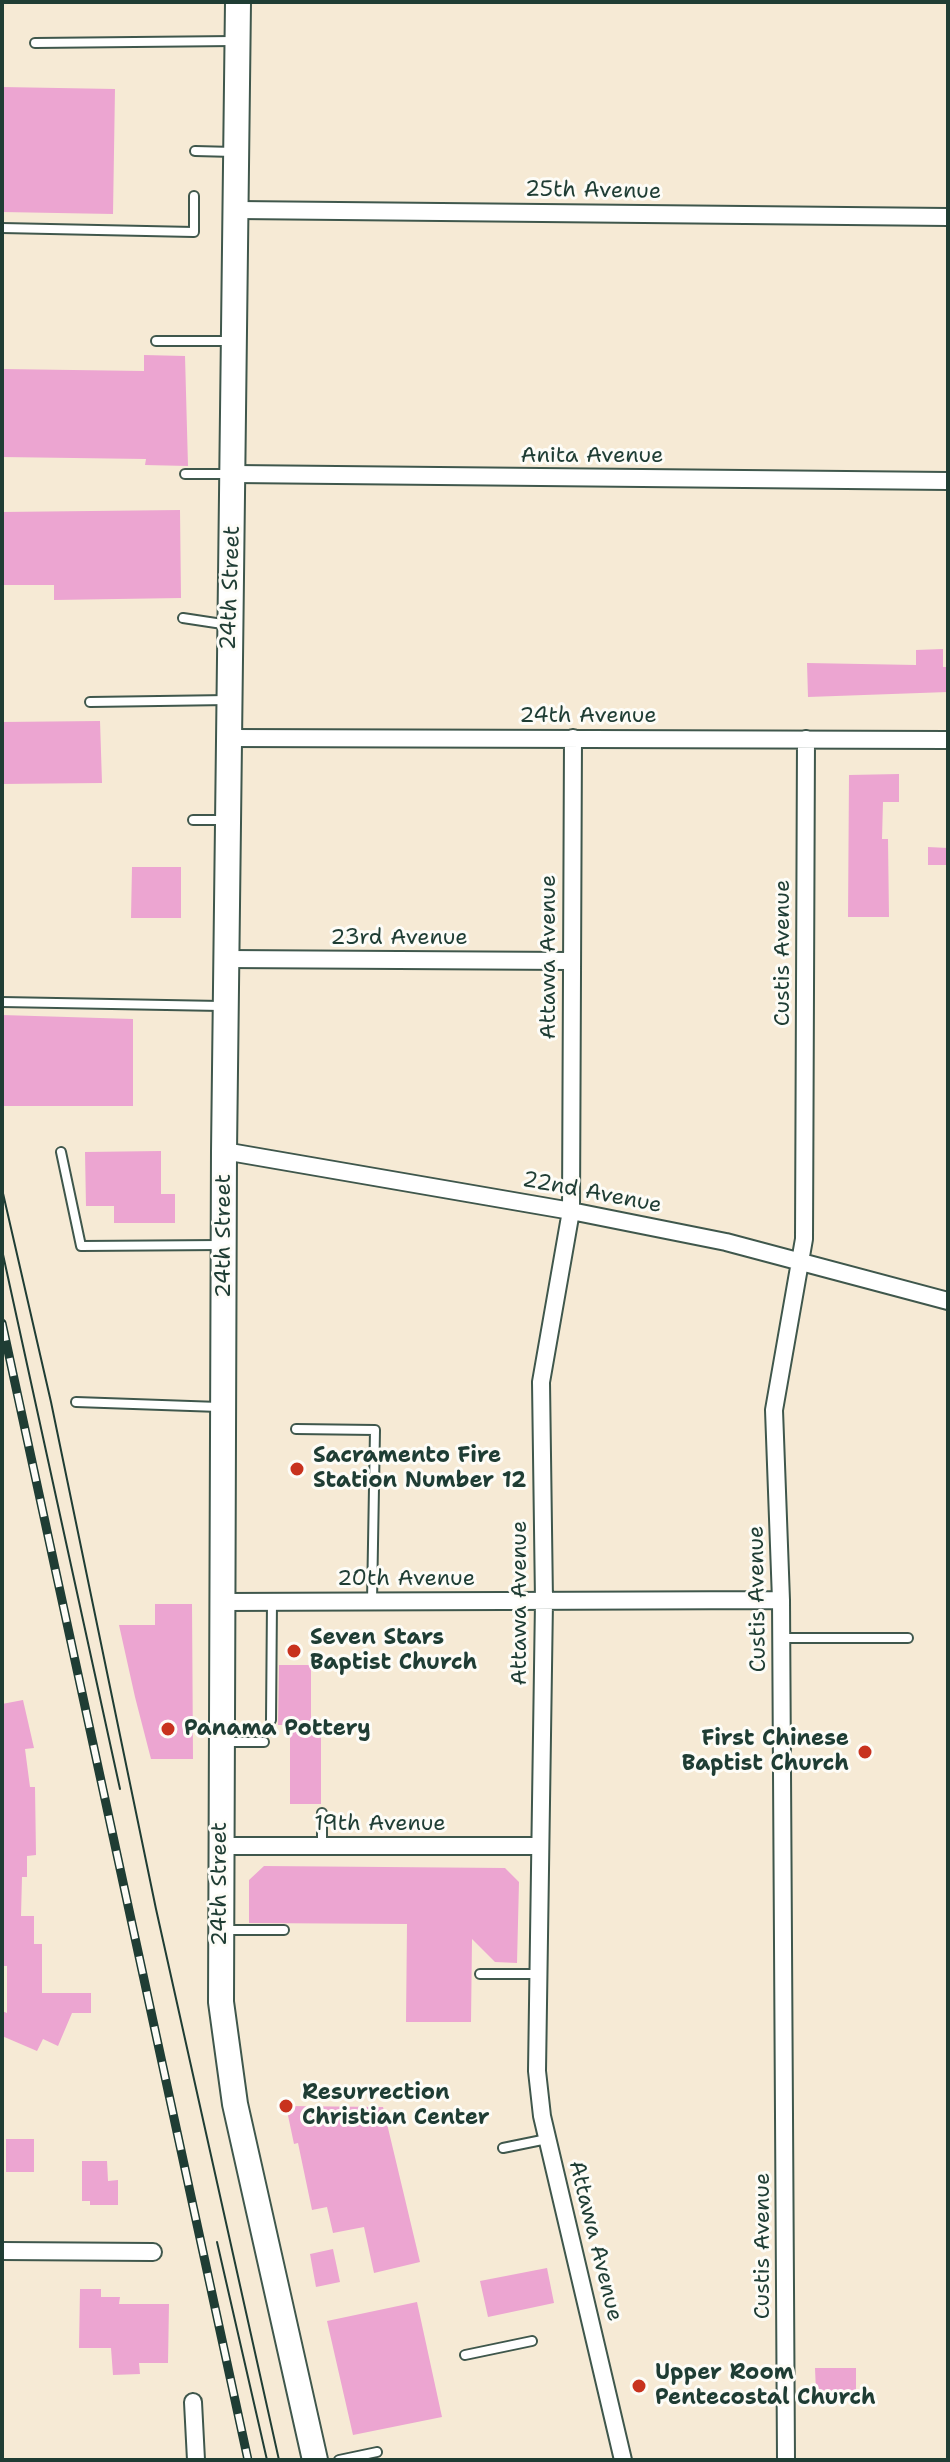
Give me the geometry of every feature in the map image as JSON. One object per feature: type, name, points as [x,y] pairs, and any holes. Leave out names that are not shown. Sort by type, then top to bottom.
[{"type":"street","name":"24th Street","points":[[238,2],[239,152],[224,1151],[222,2014],[230,2077],[315,2460]]},
{"type":"street","name":"25th Avenue","points":[[238,210],[948,217]]},
{"type":"street","name":"Anita Avenue","points":[[235,474],[948,481]]},
{"type":"street","name":"24th Avenue","points":[[229,738],[948,740]]},
{"type":"street","name":"Attawa Avenue","points":[[573,738],[571,1211],[541,1382],[544,1601],[537,2071],[548,2139],[623,2460]]},
{"type":"street","name":"Custis Avenue","points":[[786,2460],[781,1600],[774,1410],[802,1262],[806,739]]},
{"type":"street","name":"23rd Avenue","points":[[227,959],[570,961]]},
{"type":"street","name":"22nd Avenue","points":[[224,1151],[571,1211],[726,1242],[948,1301]]},
{"type":"street","name":"20th Avenue","points":[[223,1602],[781,1600]]},
{"type":"street","name":"19th Avenue","points":[[221,1846],[539,1846]]},
{"type":"street","points":[[2,2251],[153,2252]]},
{"type":"street","points":[[193,2402],[196,2460]]},
{"type":"lane","points":[[35,43],[239,41]]},
{"type":"lane","points":[[195,151],[239,152]]},
{"type":"lane","points":[[2,228],[194,232],[194,196]]},
{"type":"lane","points":[[156,341],[236,341]]},
{"type":"lane","points":[[185,474],[235,474]]},
{"type":"lane","points":[[183,618],[230,625]]},
{"type":"lane","points":[[90,702],[229,700]]},
{"type":"lane","points":[[193,820],[228,820]]},
{"type":"lane","points":[[2,1002],[226,1006]]},
{"type":"lane","points":[[61,1152],[81,1246],[224,1244]]},
{"type":"lane","points":[[76,1402],[224,1407]]},
{"type":"lane","points":[[296,1429],[375,1430],[372,1601]]},
{"type":"lane","points":[[271,1720],[272,1602]]},
{"type":"lane","points":[[781,1638],[908,1638]]},
{"type":"lane","points":[[221,1742],[264,1742]]},
{"type":"lane","points":[[322,1813],[322,1846]]},
{"type":"lane","points":[[220,1930],[284,1930]]},
{"type":"lane","points":[[480,1974],[538,1974]]},
{"type":"lane","points":[[503,2148],[548,2139]]},
{"type":"lane","points":[[465,2355],[532,2341]]},
{"type":"lane","points":[[339,2460],[377,2452]]},
{"type":"building","points":[[2,87],[115,89],[113,214],[2,212]]},
{"type":"building","points":[[144,355],[185,356],[188,466],[145,465],[146,459],[2,457],[2,369],[144,371]]},
{"type":"building","points":[[180,510],[181,598],[54,600],[54,585],[2,585],[2,512]]},
{"type":"building","points":[[943,649],[943,667],[948,667],[948,692],[808,697],[807,663],[916,665],[916,650]]},
{"type":"building","points":[[100,721],[102,783],[2,784],[2,722]]},
{"type":"building","points":[[899,774],[899,802],[883,802],[882,839],[888,839],[889,917],[848,917],[849,775]]},
{"type":"building","points":[[928,847],[948,848],[948,865],[928,865]]},
{"type":"building","points":[[132,867],[181,867],[181,918],[131,918]]},
{"type":"building","points":[[2,1015],[133,1019],[133,1106],[2,1106]]},
{"type":"building","points":[[161,1151],[161,1194],[175,1194],[175,1223],[114,1223],[114,1206],[86,1206],[85,1152]]},
{"type":"building","points":[[155,1604],[192,1604],[193,1759],[151,1759],[135,1697],[119,1625],[155,1625]]},
{"type":"building","points":[[279,1665],[311,1665],[311,1730],[321,1730],[321,1804],[290,1804],[290,1725],[278,1725]]},
{"type":"building","points":[[23,1700],[34,1748],[25,1749],[30,1787],[35,1787],[36,1855],[27,1856],[27,1877],[22,1877],[21,1916],[34,1916],[34,1944],[42,1944],[42,1993],[91,1993],[91,2013],[72,2013],[58,2046],[43,2039],[37,2051],[2,2036],[2,2011],[7,2013],[7,1966],[2,1966],[2,1704]]},
{"type":"building","points":[[264,1866],[505,1868],[519,1882],[517,1963],[495,1962],[472,1939],[471,2022],[406,2022],[407,1924],[249,1923],[249,1880]]},
{"type":"building","points":[[286,2106],[383,2107],[420,2262],[374,2273],[364,2227],[333,2233],[327,2207],[312,2210],[298,2143],[294,2144]]},
{"type":"building","points":[[6,2139],[34,2139],[34,2172],[6,2172]]},
{"type":"building","points":[[82,2161],[107,2161],[108,2181],[118,2180],[118,2205],[90,2205],[90,2201],[82,2201]]},
{"type":"building","points":[[333,2249],[340,2282],[316,2287],[310,2254]]},
{"type":"building","points":[[547,2268],[554,2303],[488,2317],[480,2281]]},
{"type":"building","points":[[80,2289],[101,2289],[101,2297],[120,2297],[119,2304],[169,2304],[168,2363],[139,2363],[140,2374],[113,2375],[111,2348],[79,2348]]},
{"type":"building","points":[[417,2302],[442,2417],[353,2435],[327,2321]]},
{"type":"building","points":[[815,2368],[856,2368],[856,2392],[816,2392]]},
{"type":"tram line","points":[[2,1189],[51,1402],[156,1909],[279,2460]]},
{"type":"tram line","points":[[2,1250],[120,1789]]},
{"type":"tram line","points":[[217,2242],[267,2460]]},
{"type":"railway","points":[[2,1323],[248,2460]]},
{"type":"place","name":"Sacramento Fire Station Number 12","points":[[297,1469]]},
{"type":"place","name":"Seven Stars Baptist Church","points":[[294,1651]]},
{"type":"place","name":"Panama Pottery","points":[[168,1729]]},
{"type":"place","name":"First Chinese Baptist Church","points":[[865,1752]]},
{"type":"place","name":"Resurrection Christian Center","points":[[286,2106]]},
{"type":"place","name":"Upper Room Pentecostal Church","points":[[639,2386]]}]
